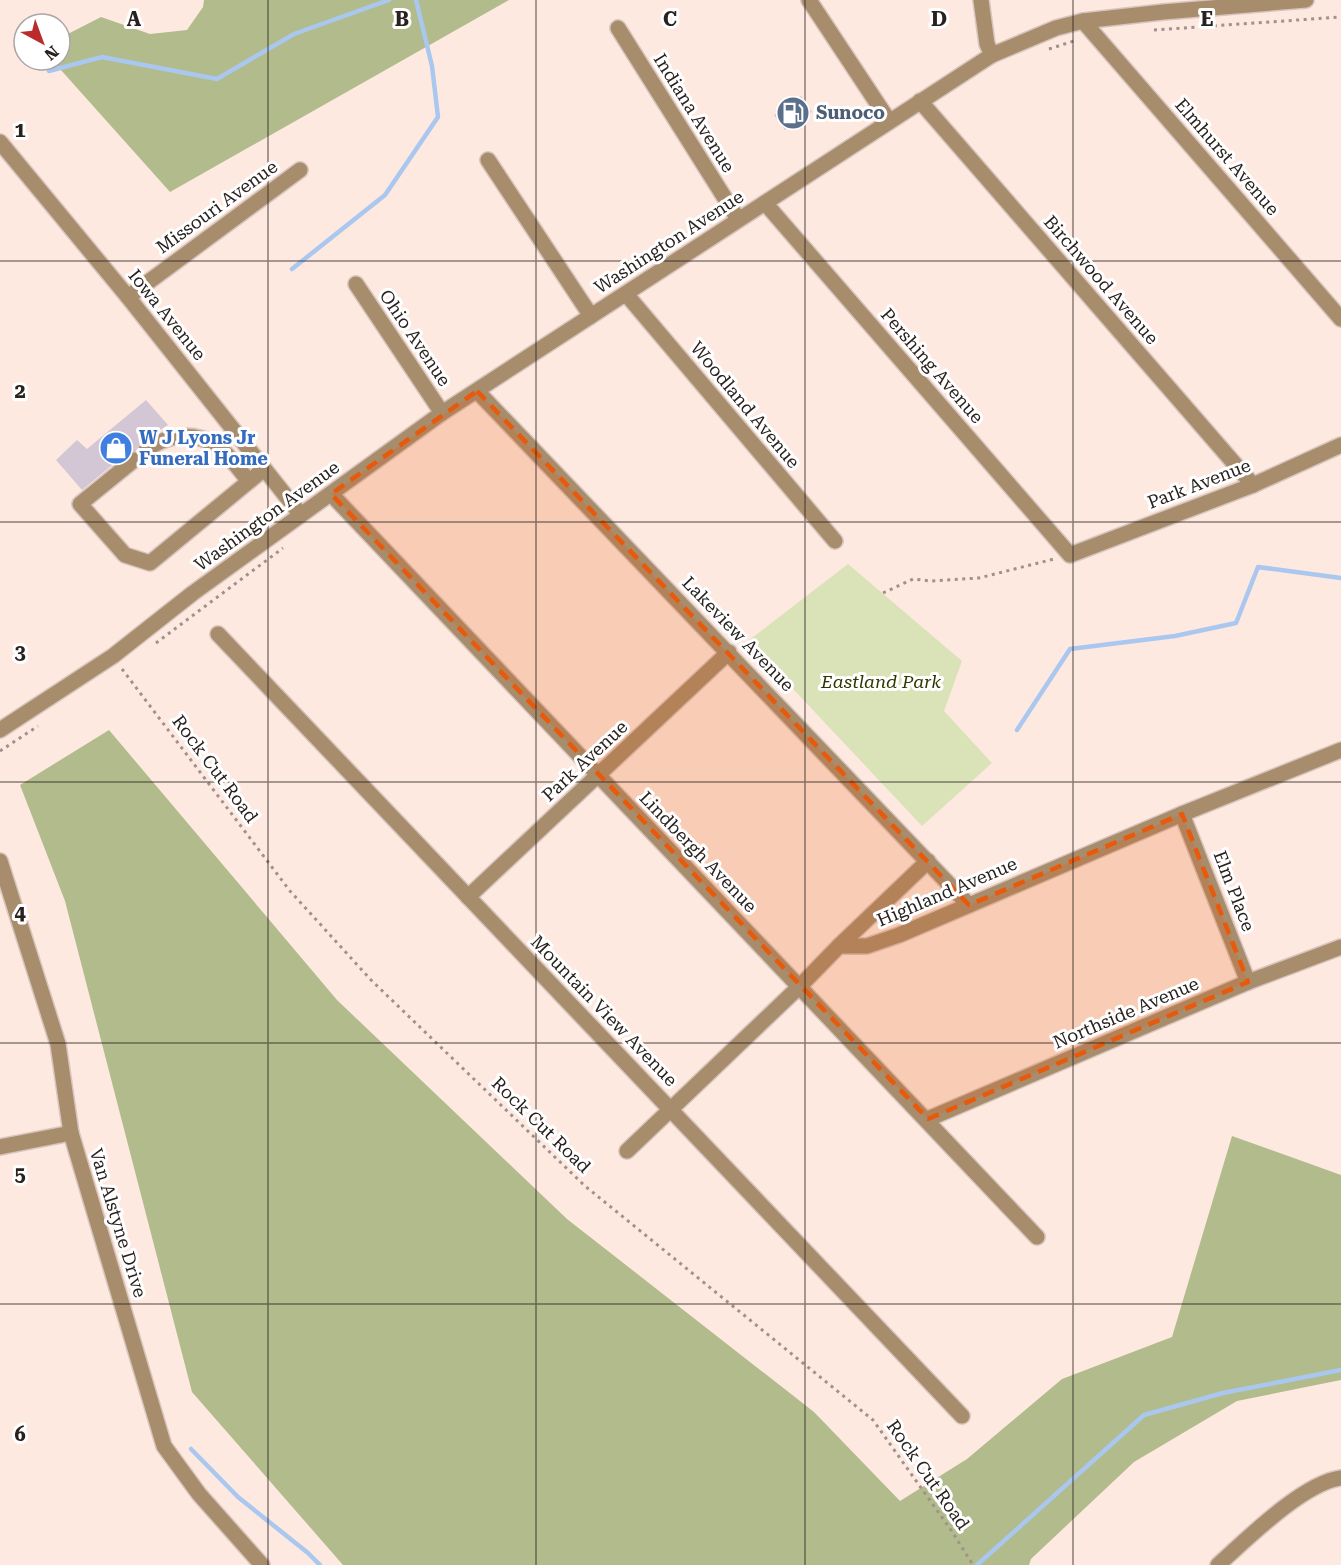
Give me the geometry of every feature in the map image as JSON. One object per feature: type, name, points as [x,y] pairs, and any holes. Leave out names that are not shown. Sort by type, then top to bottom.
[{"type":"street","points":[[809,0],[889,121]]},
{"type":"street","points":[[981,0],[987,44],[992,55]]},
{"type":"street","name":"Washington Avenue","points":[[0,730],[113,656],[194,593],[442,413],[992,55],[1056,28],[1162,6],[1306,0]]},
{"type":"street","name":"Elmhurst Avenue","points":[[1083,21],[1341,319]]},
{"type":"street","name":"Indiana Avenue","points":[[618,28],[738,219]]},
{"type":"street","name":"Birchwood Avenue","points":[[920,101],[1253,485]]},
{"type":"street","name":"Iowa Avenue","points":[[0,142],[128,297],[301,515]]},
{"type":"street","points":[[488,160],[591,316]]},
{"type":"street","name":"Missouri Avenue","points":[[128,297],[300,170]]},
{"type":"street","name":"Pershing Avenue","points":[[765,203],[1070,555]]},
{"type":"street","name":"Ohio Avenue","points":[[356,284],[442,413]]},
{"type":"street","name":"Woodland Avenue","points":[[626,294],[835,541]]},
{"type":"street","name":"Lakeview Avenue","points":[[477,391],[969,905]]},
{"type":"street","points":[[249,482],[217,446],[193,436],[174,436],[160,440],[80,504],[125,555],[150,563],[249,482],[264,469]]},
{"type":"street","name":"Park Avenue","points":[[1070,555],[1253,485],[1341,445]]},
{"type":"street","name":"Lindbergh Avenue","points":[[331,494],[928,1119],[1037,1237]]},
{"type":"street","name":"Mountain View Avenue","points":[[218,634],[962,1416]]},
{"type":"street","name":"Park Avenue","points":[[468,897],[729,652]]},
{"type":"street","name":"Highland Avenue","points":[[838,946],[867,946],[899,935],[1182,814],[1341,750]]},
{"type":"street","name":"Elm Place","points":[[1182,814],[1248,982]]},
{"type":"street","name":"Van Alstyne Drive","points":[[0,861],[58,1044],[71,1133],[164,1446],[199,1494],[261,1565]]},
{"type":"street","points":[[627,1151],[928,861]]},
{"type":"street","name":"Northside Avenue","points":[[928,1119],[1248,982],[1341,946]]},
{"type":"street","points":[[0,1148],[71,1133]]},
{"type":"street","points":[[1218,1565],[1299,1497],[1333,1479],[1341,1478]]},
{"type":"path","points":[[1154,30],[1341,17]]},
{"type":"path","points":[[1042,51],[1095,34]]},
{"type":"path","points":[[151,647],[284,548]]},
{"type":"path","points":[[883,593],[913,579],[931,581],[979,579],[1070,555]]},
{"type":"path","name":"Rock Cut Road","points":[[122,669],[290,891],[371,980],[585,1186],[873,1420],[973,1565]]},
{"type":"highlighted area","points":[[477,391],[969,905],[1182,814],[1248,982],[928,1119],[331,494]]},
{"type":"green space","points":[[204,0],[509,0],[170,192],[63,72],[72,72],[72,32],[101,17],[150,34],[187,30],[203,7]]},
{"type":"green space","name":"Eastland Park","points":[[848,564],[962,661],[944,711],[992,763],[922,826],[748,641]]},
{"type":"green space","points":[[109,730],[337,1000],[567,1219],[814,1412],[900,1501],[967,1459],[1062,1379],[1172,1337],[1232,1136],[1341,1175],[1341,1380],[1237,1401],[1134,1462],[1031,1559],[1029,1565],[343,1565],[192,1392],[65,901],[20,785]]},
{"type":"building","name":"Sunoco","points":[[801,96],[812,112],[785,130],[774,115]]},
{"type":"building","name":"W J Lyons Jr Funeral Home","points":[[146,400],[168,425],[141,442],[136,451],[128,452],[82,490],[56,460],[77,440],[87,449]]},
{"type":"waterway","points":[[72,65],[102,57],[217,79],[294,34],[389,0]]},
{"type":"waterway","points":[[292,269],[385,195],[438,117],[432,66],[416,0]]},
{"type":"waterway","points":[[1017,730],[1070,649],[1175,636],[1236,623],[1258,567],[1341,578]]},
{"type":"waterway","points":[[977,1565],[1144,1415],[1223,1393],[1341,1370]]},
{"type":"waterway","points":[[191,1449],[238,1497],[320,1565]]},
{"type":"place","name":"Sunoco","points":[[793,113]]},
{"type":"place","name":"W J Lyons Jr Funeral Home","points":[[116,448]]}]
